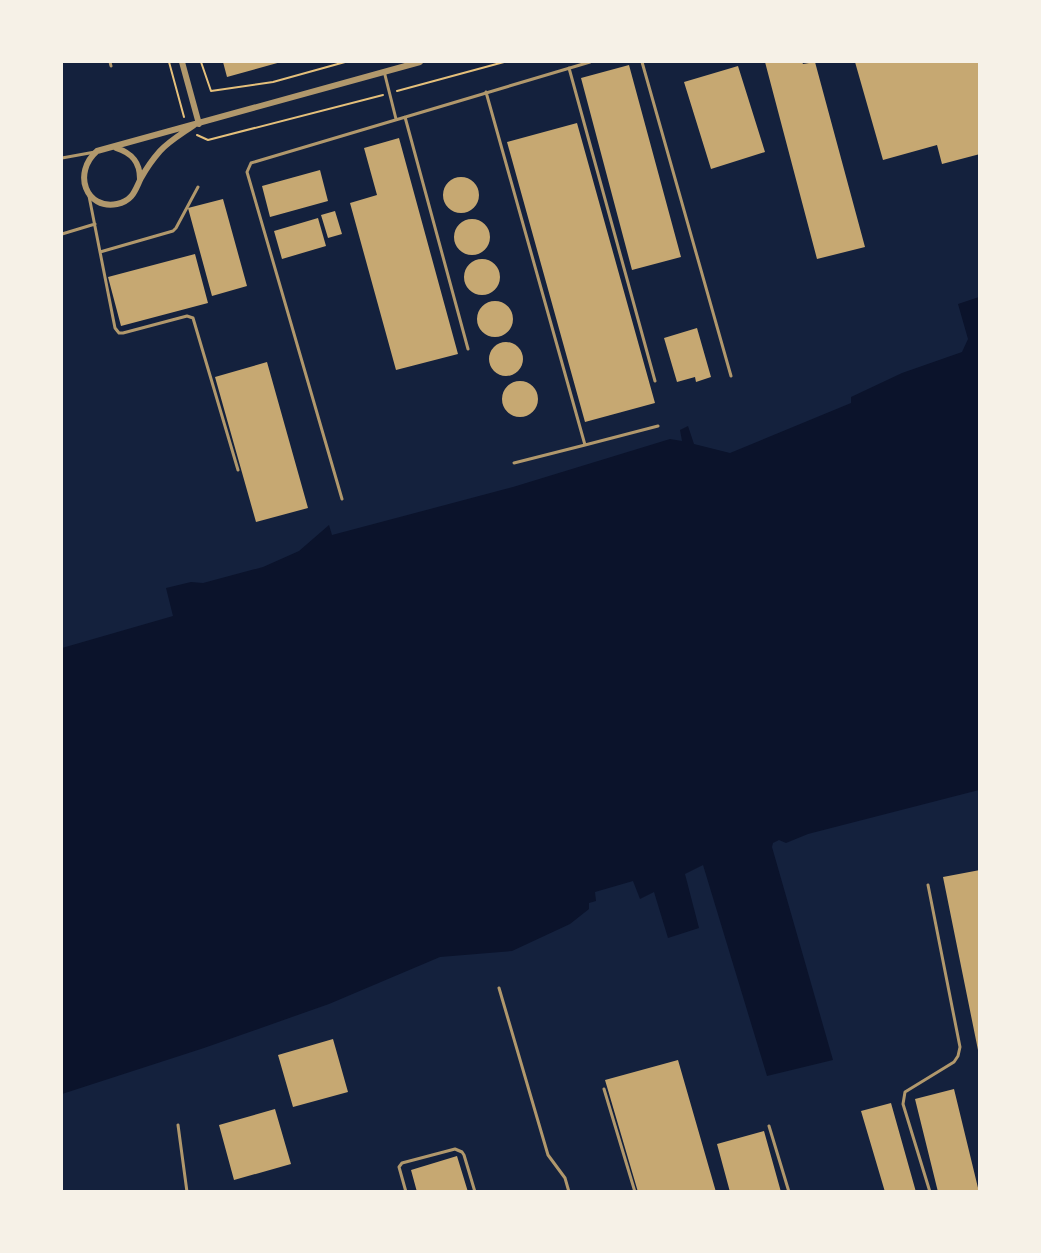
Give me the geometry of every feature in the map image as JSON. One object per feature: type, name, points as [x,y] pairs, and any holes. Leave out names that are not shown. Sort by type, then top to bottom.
[{"type":"street","points":[[182,62],[192,126]]},
{"type":"street","points":[[115,148],[131,155],[140,171],[138,189],[132,197],[115,205],[96,200],[84,185],[85,166],[89,158],[97,151],[115,148],[153,134],[192,126],[420,62]]},
{"type":"street","points":[[140,180],[161,150],[192,126]]},
{"type":"lane","points":[[342,499],[247,168],[251,163],[590,62]]},
{"type":"lane","points":[[642,62],[731,376]]},
{"type":"lane","points":[[569,68],[655,381]]},
{"type":"lane","points":[[383,71],[396,119]]},
{"type":"lane","points":[[486,92],[585,445]]},
{"type":"lane","points":[[405,117],[468,349]]},
{"type":"lane","points":[[62,158],[97,151]]},
{"type":"lane","points":[[100,252],[173,231],[198,187]]},
{"type":"lane","points":[[89,194],[117,332],[123,333],[187,316],[195,320],[238,470]]},
{"type":"lane","points":[[62,234],[95,224]]},
{"type":"lane","points":[[514,463],[658,426]]},
{"type":"lane","points":[[928,885],[960,1047],[954,1062],[905,1092],[903,1097],[903,1104],[930,1191]]},
{"type":"lane","points":[[499,988],[548,1155],[562,1173],[569,1191]]},
{"type":"lane","points":[[604,1089],[635,1191]]},
{"type":"lane","points":[[178,1125],[187,1191]]},
{"type":"lane","points":[[769,1126],[789,1191]]},
{"type":"lane","points":[[406,1191],[400,1171],[402,1163],[455,1149],[464,1155],[475,1191]]},
{"type":"path","points":[[169,62],[192,126],[199,137],[208,140],[504,62]]},
{"type":"path","points":[[201,62],[211,91],[273,82],[345,62]]},
{"type":"water","points":[[979,297],[979,790],[808,834],[786,843],[779,840],[773,843],[772,847],[833,1060],[767,1076],[703,865],[685,874],[699,928],[668,938],[654,892],[640,899],[633,881],[595,892],[596,901],[589,903],[589,909],[570,924],[512,951],[440,957],[329,1004],[62,1094],[62,648],[173,616],[166,588],[191,582],[203,583],[263,567],[299,551],[329,525],[332,535],[513,487],[670,439],[682,441],[680,430],[688,426],[694,444],[730,453],[851,403],[851,397],[902,373],[962,352],[968,339],[958,304]]},
{"type":"building","points":[[223,62],[281,62],[227,77]]},
{"type":"building","points":[[765,62],[802,62],[803,64],[815,62],[865,247],[817,259]]},
{"type":"building","points":[[855,62],[980,62],[980,154],[942,164],[937,145],[883,160]]},
{"type":"building","points":[[629,65],[681,257],[632,270],[581,78]]},
{"type":"building","points":[[738,66],[765,152],[711,169],[684,82]]},
{"type":"building","points":[[577,123],[655,403],[585,422],[507,142]]},
{"type":"building","points":[[399,138],[458,354],[396,370],[350,203],[377,195],[364,148]]},
{"type":"building","points":[[320,170],[328,201],[270,217],[262,186]]},
{"type":"building","points":[[461,177],[473,183],[479,195],[473,207],[461,213],[449,207],[443,195],[449,183]]},
{"type":"building","points":[[223,199],[247,286],[212,296],[188,208]]},
{"type":"building","points":[[335,211],[342,234],[328,238],[321,215]]},
{"type":"building","points":[[318,218],[326,246],[282,259],[274,231]]},
{"type":"building","points":[[472,219],[484,225],[490,237],[484,249],[472,255],[460,249],[454,237],[460,225]]},
{"type":"building","points":[[195,254],[208,303],[121,326],[108,277]]},
{"type":"building","points":[[482,259],[494,265],[500,277],[494,289],[482,295],[470,289],[464,277],[470,265]]},
{"type":"building","points":[[495,301],[507,307],[513,319],[507,331],[495,337],[483,331],[477,319],[483,307]]},
{"type":"building","points":[[697,328],[711,377],[696,382],[695,377],[677,382],[664,338]]},
{"type":"building","points":[[506,342],[518,347],[523,359],[518,371],[506,376],[494,371],[489,359],[494,347]]},
{"type":"building","points":[[267,362],[308,508],[256,522],[215,377]]},
{"type":"building","points":[[520,381],[532,387],[538,399],[532,411],[520,417],[508,411],[502,399],[508,387]]},
{"type":"building","points":[[980,870],[980,1050],[978,1050],[943,877]]},
{"type":"building","points":[[333,1039],[348,1092],[293,1107],[278,1055]]},
{"type":"building","points":[[678,1060],[716,1192],[638,1192],[605,1080]]},
{"type":"building","points":[[954,1089],[979,1192],[938,1192],[915,1099]]},
{"type":"building","points":[[891,1103],[916,1192],[885,1192],[861,1111]]},
{"type":"building","points":[[275,1109],[291,1164],[234,1180],[219,1125]]},
{"type":"building","points":[[764,1131],[781,1192],[730,1192],[717,1144]]},
{"type":"building","points":[[457,1156],[468,1192],[417,1192],[411,1170]]}]
